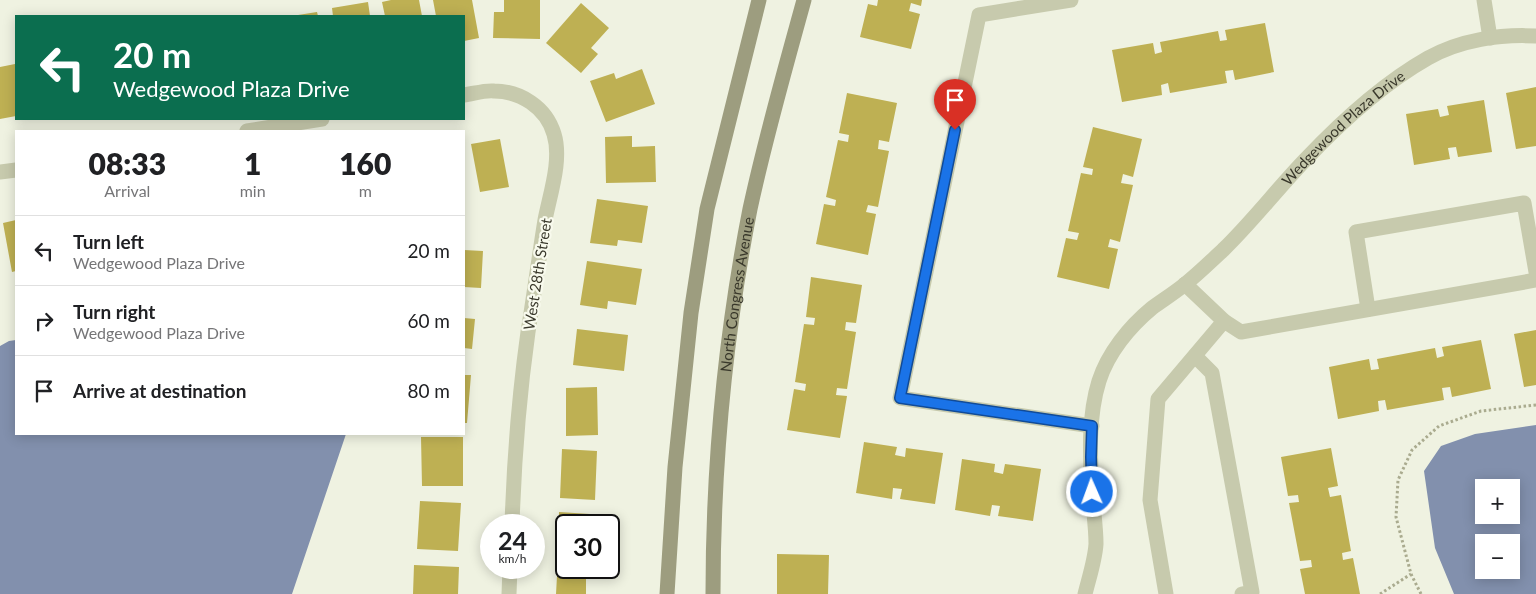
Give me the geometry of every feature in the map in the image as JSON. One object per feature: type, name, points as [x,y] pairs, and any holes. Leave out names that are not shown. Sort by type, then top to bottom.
[{"type":"street","points":[[667,594],[674,467],[692,304],[707,209],[759,0]]},
{"type":"street","name":"North Congress Avenue","points":[[713,594],[713,534],[719,421],[732,318],[752,200],[775,104],[804,0]]},
{"type":"street","points":[[1071,0],[978,15],[900,398],[1092,426]]},
{"type":"street","points":[[1484,0],[1490,38]]},
{"type":"street","name":"Wedgewood Plaza Drive","points":[[1085,594],[1096,545],[1091,474],[1094,400],[1099,380],[1121,340],[1152,308],[1185,284],[1224,248],[1307,158],[1379,91],[1430,57],[1456,45],[1490,38],[1523,35],[1536,36]]},
{"type":"street","name":"West 28th Street","points":[[465,95],[492,90],[508,92],[522,97],[535,105],[547,119],[554,133],[557,148],[528,334],[519,418],[513,514]]},
{"type":"street","points":[[253,130],[316,120]]},
{"type":"street","points":[[0,172],[15,170]]},
{"type":"street","points":[[1368,309],[1356,232],[1524,203],[1536,272]]},
{"type":"street","points":[[1185,284],[1224,321],[1241,332],[1536,280]]},
{"type":"street","points":[[1166,594],[1150,500],[1158,399],[1224,321]]},
{"type":"street","points":[[1195,356],[1212,373],[1252,592],[1242,594]]},
{"type":"street","points":[[509,594],[510,579]]},
{"type":"path","points":[[1421,594],[1411,574],[1396,516],[1398,480],[1412,450],[1439,426],[1481,412],[1536,405]]},
{"type":"path","points":[[1380,594],[1411,574]]},
{"type":"water","points":[[15,340],[15,435],[346,435],[292,594],[0,594],[0,346]]},
{"type":"water","points":[[1536,425],[1536,594],[1454,594],[1435,548],[1424,471],[1441,446],[1475,434]]},
{"type":"building","points":[[391,0],[419,0],[422,15],[385,15],[382,2]]},
{"type":"building","points":[[433,0],[472,0],[479,38],[465,41],[465,15],[436,15]]},
{"type":"building","points":[[504,0],[540,0],[540,39],[493,38],[494,12],[504,12]]},
{"type":"building","points":[[878,0],[922,0],[921,6],[911,3],[909,11],[920,14],[911,49],[860,37],[868,4],[877,6]]},
{"type":"building","points":[[368,2],[370,15],[333,15],[332,8]]},
{"type":"building","points":[[581,3],[609,28],[591,48],[598,54],[581,73],[546,43]]},
{"type":"building","points":[[317,12],[318,15],[298,15]]},
{"type":"building","points":[[1265,23],[1274,72],[1235,80],[1233,70],[1225,71],[1227,83],[1170,93],[1168,83],[1161,85],[1162,95],[1122,102],[1112,50],[1153,43],[1155,54],[1162,52],[1160,42],[1218,31],[1220,41],[1227,40],[1225,30]]},
{"type":"building","points":[[15,64],[15,116],[0,119],[0,67]]},
{"type":"building","points":[[642,69],[655,104],[606,122],[590,81],[614,73],[616,79]]},
{"type":"building","points":[[1536,87],[1536,146],[1516,149],[1506,93]]},
{"type":"building","points":[[847,93],[897,103],[889,142],[879,140],[878,149],[889,151],[878,207],[868,205],[866,212],[876,214],[868,255],[816,244],[824,204],[835,206],[836,200],[826,197],[838,140],[848,142],[849,135],[839,133]]},
{"type":"building","points":[[1484,100],[1492,152],[1458,157],[1456,147],[1448,148],[1450,159],[1414,165],[1406,114],[1438,109],[1440,117],[1449,115],[1447,106]]},
{"type":"building","points":[[1093,127],[1142,139],[1133,177],[1123,174],[1121,183],[1133,185],[1120,242],[1110,239],[1108,247],[1118,249],[1109,289],[1057,277],[1066,238],[1077,240],[1079,233],[1068,231],[1081,173],[1092,175],[1093,169],[1083,167]]},
{"type":"building","points":[[632,136],[632,147],[655,146],[656,182],[606,183],[605,137]]},
{"type":"building","points":[[500,139],[509,187],[480,192],[471,144]]},
{"type":"building","points":[[597,199],[648,206],[642,243],[618,240],[617,246],[590,243]]},
{"type":"building","points":[[15,220],[15,271],[12,272],[3,223]]},
{"type":"building","points":[[465,250],[483,251],[481,288],[465,287]]},
{"type":"building","points":[[587,261],[642,269],[636,305],[608,301],[607,309],[580,305]]},
{"type":"building","points":[[811,277],[862,285],[856,323],[846,322],[845,330],[856,332],[847,389],[837,388],[836,395],[847,396],[840,438],[787,430],[794,389],[805,391],[806,384],[795,382],[804,324],[814,325],[815,318],[806,317]]},
{"type":"building","points":[[465,318],[475,319],[472,349],[465,348]]},
{"type":"building","points":[[577,329],[628,335],[624,371],[573,365]]},
{"type":"building","points":[[1536,330],[1536,385],[1524,387],[1514,334]]},
{"type":"building","points":[[1481,340],[1491,389],[1452,397],[1450,387],[1442,388],[1444,400],[1387,410],[1385,400],[1378,401],[1379,411],[1338,419],[1329,367],[1369,359],[1371,370],[1379,369],[1377,359],[1435,348],[1437,358],[1444,356],[1442,347]]},
{"type":"building","points":[[465,375],[471,375],[467,423],[465,423]]},
{"type":"building","points":[[597,387],[598,435],[566,436],[566,388]]},
{"type":"building","points":[[421,437],[463,437],[463,486],[422,486]]},
{"type":"building","points":[[864,442],[897,447],[895,455],[905,457],[906,448],[943,453],[935,504],[900,499],[902,489],[893,488],[892,499],[856,493]]},
{"type":"building","points":[[1331,448],[1338,486],[1328,488],[1330,497],[1341,495],[1351,551],[1342,553],[1343,560],[1353,558],[1360,594],[1305,594],[1300,569],[1312,567],[1311,560],[1300,561],[1289,503],[1299,502],[1298,495],[1288,496],[1281,457]]},
{"type":"building","points":[[562,449],[597,451],[595,500],[560,498]]},
{"type":"building","points":[[962,459],[995,464],[994,472],[1003,474],[1005,464],[1041,469],[1033,521],[998,516],[1000,506],[992,505],[990,516],[955,510]]},
{"type":"building","points":[[420,501],[461,503],[458,551],[417,549]]},
{"type":"building","points":[[559,512],[590,514],[559,514]]},
{"type":"building","points":[[777,554],[829,555],[828,594],[777,594]]},
{"type":"building","points":[[414,565],[459,567],[458,594],[413,594]]},
{"type":"building","points":[[557,579],[586,579],[586,594],[556,594]]},
{"type":"route","points":[[955,130],[900,398],[1092,426],[1092,492]]}]
